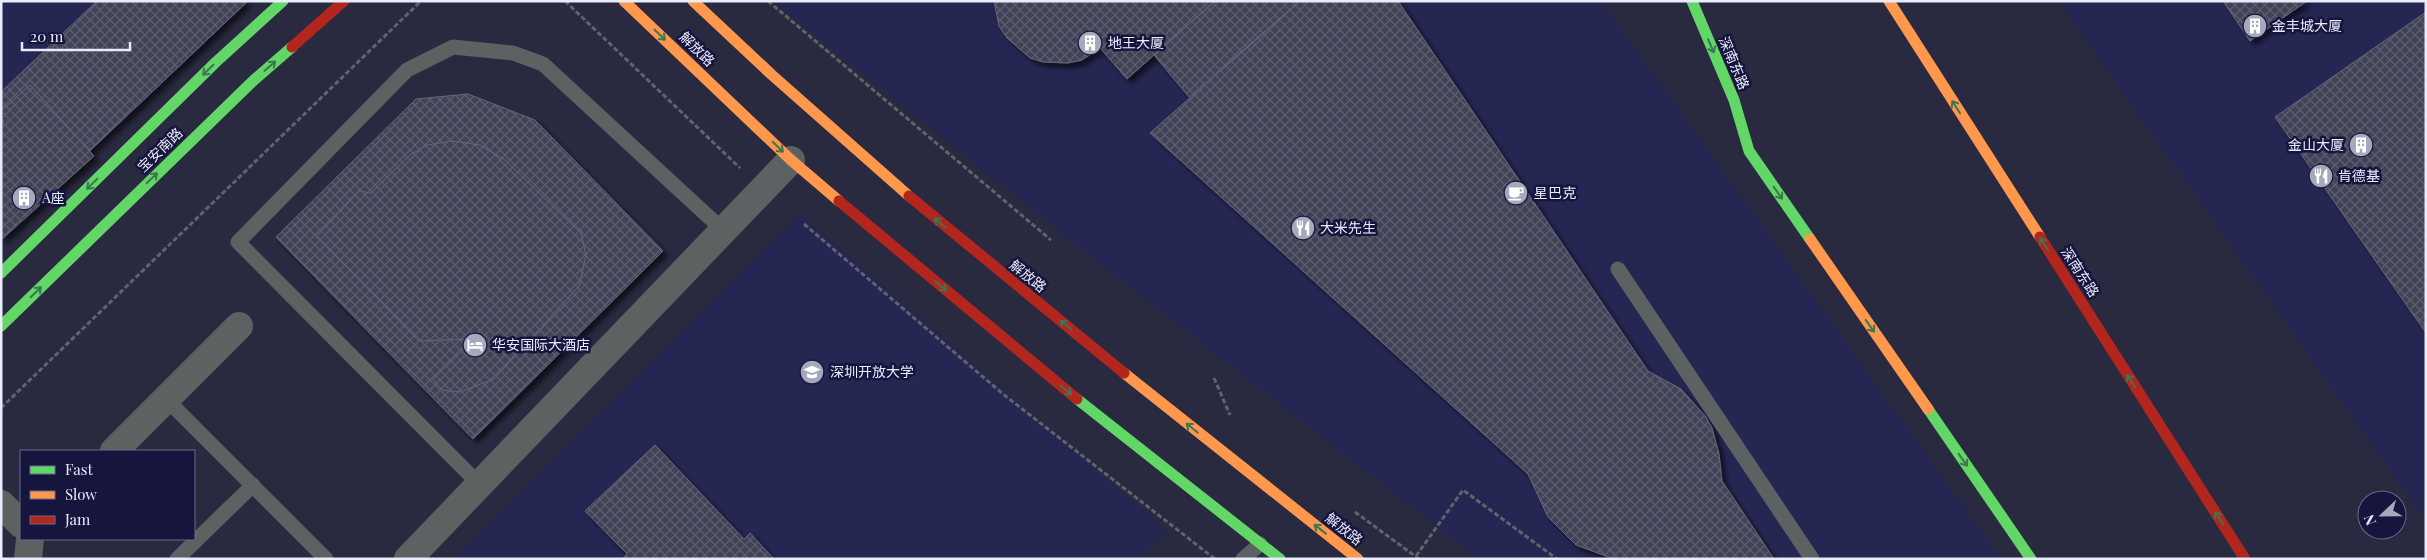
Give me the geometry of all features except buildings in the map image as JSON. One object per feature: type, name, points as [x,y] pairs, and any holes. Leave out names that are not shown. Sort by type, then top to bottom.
[{"type":"street","name":"宝安南路","points":[[1,273],[209,69],[283,1]]},
{"type":"street","name":"宝安南路","points":[[1,326],[254,80],[344,1]]},
{"type":"street","name":"解放路","points":[[624,1],[791,160],[1018,351],[1180,482],[1280,559]]},
{"type":"street","name":"解放路","points":[[693,1],[779,84],[942,225],[1358,559]]},
{"type":"street","name":"深南东路","points":[[1692,1],[1734,100],[1749,151],[2031,559]]},
{"type":"street","name":"深南东路","points":[[1889,1],[2245,559]]},
{"type":"street","points":[[408,559],[791,160]]},
{"type":"street","points":[[115,450],[239,326]]},
{"type":"street","points":[[1,504],[20,523]]},
{"type":"street","points":[[28,559],[30,540]]},
{"type":"lane","points":[[479,484],[238,242],[407,70],[453,47],[513,52],[543,64],[724,231]]},
{"type":"lane","points":[[1618,269],[1812,559]]},
{"type":"lane","points":[[166,399],[326,559]]},
{"type":"lane","points":[[177,559],[253,485]]},
{"type":"lane","points":[[1244,559],[1260,544]]},
{"type":"path","points":[[1,408],[421,1]]},
{"type":"path","points":[[565,1],[742,170]]},
{"type":"path","points":[[768,1],[1051,240]]},
{"type":"path","points":[[804,224],[1004,394],[1215,559]]},
{"type":"path","points":[[1214,378],[1231,416]]},
{"type":"path","points":[[1349,507],[1418,558],[1463,490],[1557,559]]},
{"type":"shaded area","points":[[1,1],[249,1],[1,233]]},
{"type":"shaded area","points":[[772,1],[1601,1],[2001,559],[1478,559],[1097,261]]},
{"type":"shaded area","points":[[2058,1],[2426,1],[2426,521],[2407,494],[2407,490],[2404,490]]},
{"type":"shaded area","name":"深圳开放大学","points":[[800,214],[1167,531],[1135,559],[454,559]]},
{"type":"traffic: fast","points":[[1,273],[216,62],[283,1]]},
{"type":"traffic: fast","points":[[1692,1],[1734,100],[1749,151],[1810,239]]},
{"type":"traffic: fast","points":[[1,326],[254,80],[292,47]]},
{"type":"traffic: fast","points":[[1077,399],[1280,559]]},
{"type":"traffic: fast","points":[[1928,409],[2031,559]]},
{"type":"traffic: slow","points":[[624,1],[791,160],[839,201]]},
{"type":"traffic: slow","points":[[693,1],[772,75],[909,196]]},
{"type":"traffic: slow","points":[[1889,1],[2040,237]]},
{"type":"traffic: slow","points":[[1810,239],[1928,409]]},
{"type":"traffic: slow","points":[[1124,373],[1358,559]]},
{"type":"traffic: jam","points":[[292,47],[344,1]]},
{"type":"traffic: jam","points":[[909,196],[1124,373]]},
{"type":"traffic: jam","points":[[839,201],[1077,399]]},
{"type":"traffic: jam","points":[[2040,237],[2245,559]]},
{"type":"place","name":"金丰城大厦","points":[[2255,26]]},
{"type":"place","name":"地王大厦","points":[[1090,43]]},
{"type":"place","name":"金山大厦","points":[[2361,145]]},
{"type":"place","name":"肯德基","points":[[2321,176]]},
{"type":"place","name":"星巴克","points":[[1516,193]]},
{"type":"place","name":"A座","points":[[24,198]]},
{"type":"place","name":"大米先生","points":[[1303,228]]},
{"type":"place","name":"华安国际大酒店","points":[[475,345]]},
{"type":"place","name":"深圳开放大学","points":[[812,372]]}]
